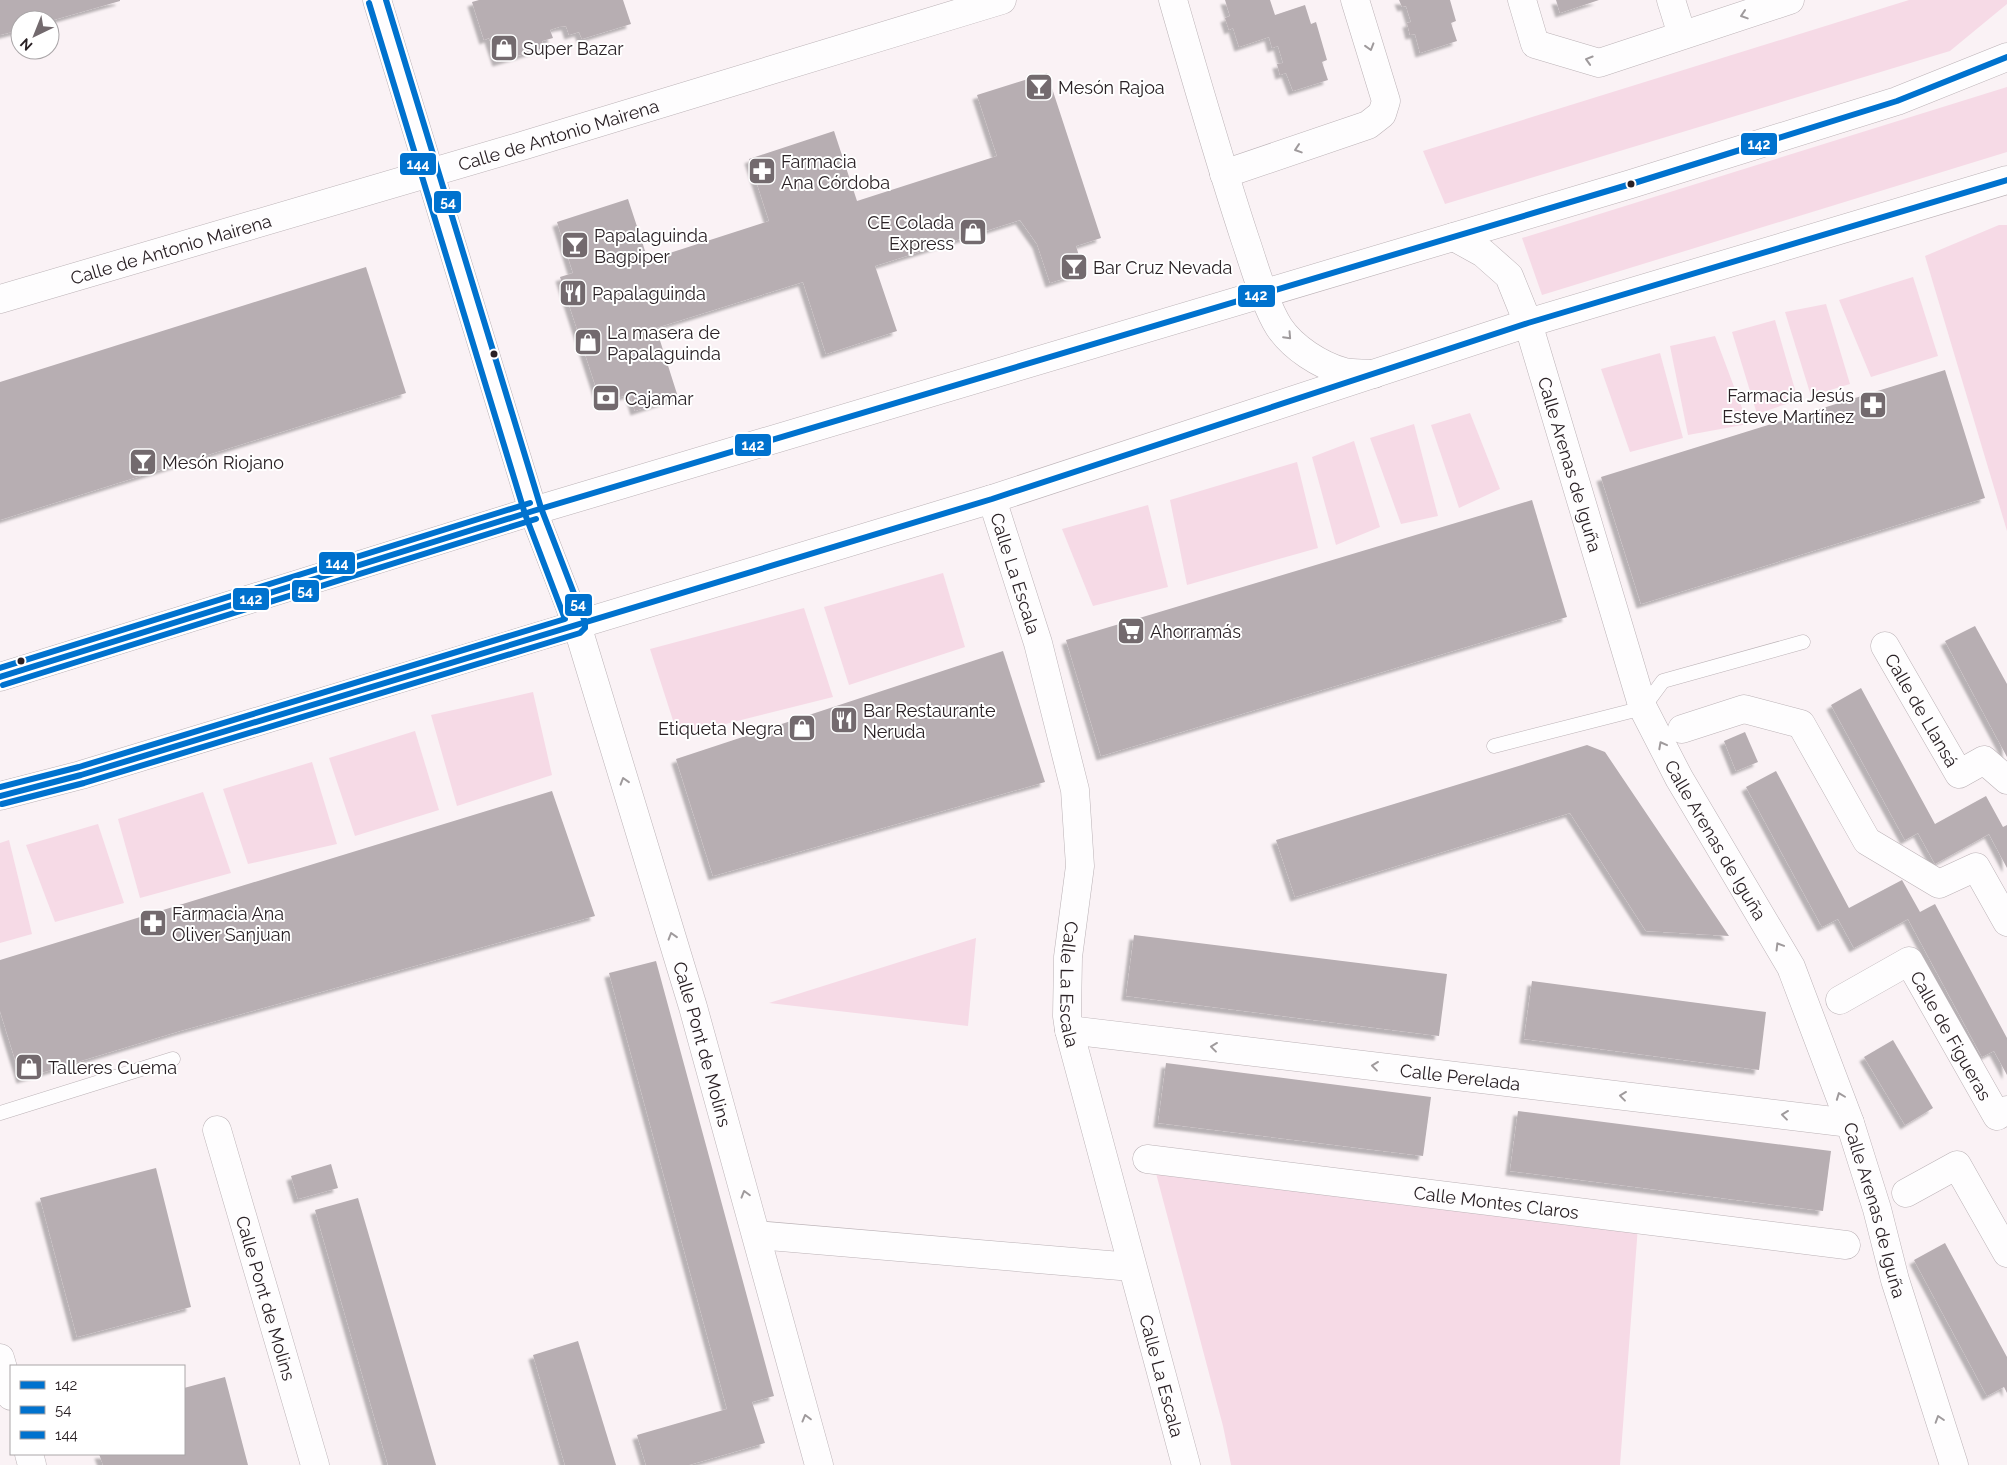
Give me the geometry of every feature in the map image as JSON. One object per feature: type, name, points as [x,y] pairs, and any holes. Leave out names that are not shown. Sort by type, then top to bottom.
[{"type":"street","name":"Calle Pont de Molins","points":[[377,0],[533,511],[577,625],[693,1007],[819,1465]]},
{"type":"street","name":"Calle de Antonio Mairena","points":[[0,299],[431,173],[1002,0]]},
{"type":"street","points":[[1173,0],[1224,174],[1264,294],[1279,327],[1312,358],[1328,366],[1346,372],[1374,374]]},
{"type":"street","points":[[1224,174],[1368,125],[1382,114],[1386,101],[1355,0]]},
{"type":"street","points":[[1522,0],[1534,44],[1599,63],[1790,0]]},
{"type":"street","points":[[1671,0],[1682,35]]},
{"type":"street","points":[[0,677],[533,511],[1641,181],[1897,101],[2007,57]]},
{"type":"street","points":[[0,796],[81,775],[992,499],[1528,323],[2007,180]]},
{"type":"street","name":"Calle Arenas de Iguña","points":[[1454,237],[1483,253],[1509,276],[1528,323],[1643,708],[1679,778],[1792,967],[1850,1123],[1877,1209],[1895,1280],[1954,1465]]},
{"type":"street","name":"Calle La Escala","points":[[992,499],[1038,643],[1075,790],[1080,866],[1068,958],[1067,1016],[1069,1030],[1186,1465]]},
{"type":"street","name":"Calle de Llansá","points":[[1885,646],[1959,774],[1984,760],[2007,780]]},
{"type":"street","points":[[1682,729],[1744,708],[1801,724],[1867,841],[1939,884],[1976,867],[2007,922]]},
{"type":"street","name":"Calle de Figueras","points":[[1840,1000],[1909,961],[1997,1116],[2007,1110]]},
{"type":"street","name":"Calle Perelada","points":[[1069,1030],[1850,1123]]},
{"type":"street","name":"Calle Pont de Molins","points":[[217,1130],[315,1465]]},
{"type":"street","name":"Calle Montes Claros","points":[[1147,1159],[1846,1245]]},
{"type":"street","points":[[1906,1193],[1957,1164],[2007,1253]]},
{"type":"street","points":[[757,1235],[1132,1267]]},
{"type":"street","points":[[0,1358],[10,1393]]},
{"type":"lane","points":[[1494,746],[1643,708],[1663,680],[1803,642]]},
{"type":"lane","points":[[0,1113],[173,1059]]},
{"type":"shaded area","points":[[1909,0],[2007,0],[2007,4],[1950,51],[1445,204],[1423,151]]},
{"type":"shaded area","points":[[2007,87],[2007,152],[1542,295],[1522,238]]},
{"type":"shaded area","points":[[1999,225],[2007,225],[2007,531],[1925,256]]},
{"type":"shaded area","points":[[1913,277],[1938,356],[1871,377],[1839,300]]},
{"type":"shaded area","points":[[1826,304],[1850,384],[1811,396],[1785,312]]},
{"type":"shaded area","points":[[1775,320],[1798,400],[1757,414],[1732,332]]},
{"type":"shaded area","points":[[1715,336],[1748,424],[1688,435],[1670,346]]},
{"type":"shaded area","points":[[1660,353],[1683,438],[1630,452],[1601,369]]},
{"type":"shaded area","points":[[1470,413],[1500,489],[1459,508],[1431,425]]},
{"type":"shaded area","points":[[1414,424],[1438,516],[1401,524],[1370,438]]},
{"type":"shaded area","points":[[1354,441],[1380,527],[1336,545],[1312,457]]},
{"type":"shaded area","points":[[1297,462],[1318,548],[1187,585],[1170,500]]},
{"type":"shaded area","points":[[1148,505],[1168,587],[1093,606],[1062,529]]},
{"type":"shaded area","points":[[943,573],[965,647],[849,685],[824,607]]},
{"type":"shaded area","points":[[804,608],[833,697],[678,736],[650,649]]},
{"type":"shaded area","points":[[533,692],[552,775],[457,806],[431,715]]},
{"type":"shaded area","points":[[415,731],[439,810],[355,836],[329,758]]},
{"type":"shaded area","points":[[312,762],[337,844],[248,864],[223,789]]},
{"type":"shaded area","points":[[203,792],[231,873],[140,898],[118,819]]},
{"type":"shaded area","points":[[98,824],[124,903],[55,922],[26,845]]},
{"type":"shaded area","points":[[9,840],[32,934],[0,943],[0,843]]},
{"type":"shaded area","points":[[976,938],[968,1026],[769,1003]]},
{"type":"shaded area","points":[[1149,1147],[1639,1213],[1620,1465],[1231,1465],[1223,1426]]},
{"type":"building","points":[[0,0],[120,0],[60,18],[60,10],[10,10],[10,32],[0,35]]},
{"type":"building","points":[[479,0],[623,0],[631,24],[582,39],[579,32],[569,35],[566,26],[559,27],[550,30],[553,38],[542,41],[544,48],[497,62],[489,38],[484,40],[472,2]]},
{"type":"building","points":[[1225,0],[1270,0],[1275,15],[1305,5],[1311,24],[1316,22],[1327,60],[1322,62],[1328,80],[1293,91],[1286,73],[1280,75],[1277,64],[1283,63],[1278,46],[1272,48],[1269,37],[1239,47],[1233,28],[1229,30],[1225,18],[1230,16]]},
{"type":"building","points":[[1399,0],[1450,0],[1456,21],[1451,23],[1457,41],[1420,53],[1415,34],[1410,35],[1407,23],[1411,22],[1406,6],[1402,7]]},
{"type":"building","points":[[1556,0],[1599,0],[1560,13]]},
{"type":"building","points":[[1047,73],[1101,238],[1076,246],[1084,272],[1050,283],[1037,244],[1020,220],[875,266],[897,331],[826,354],[803,282],[656,328],[678,397],[635,411],[630,394],[601,403],[560,277],[573,273],[557,222],[628,199],[648,260],[769,221],[749,159],[834,131],[857,201],[997,156],[977,95]]},
{"type":"building","points":[[366,267],[406,393],[0,520],[0,382]]},
{"type":"building","points":[[1945,370],[1985,498],[1641,604],[1601,477]]},
{"type":"building","points":[[1532,500],[1567,617],[1101,756],[1066,640]]},
{"type":"building","points":[[1975,626],[2007,684],[2007,757],[1945,641]]},
{"type":"building","points":[[1003,651],[1045,782],[713,876],[676,759]]},
{"type":"building","points":[[1861,688],[1935,824],[1986,796],[2003,827],[2007,825],[2007,868],[1989,834],[1935,864],[1918,833],[1905,840],[1831,705]]},
{"type":"building","points":[[1745,732],[1758,762],[1736,771],[1724,741]]},
{"type":"building","points":[[1587,745],[1605,752],[1729,936],[1646,931],[1570,813],[1295,897],[1276,840]]},
{"type":"building","points":[[1776,771],[1849,908],[1902,880],[1920,912],[1935,904],[2007,1038],[2007,1075],[1994,1051],[1982,1057],[1908,919],[1854,948],[1838,919],[1822,927],[1746,787]]},
{"type":"building","points":[[552,791],[595,916],[180,1031],[21,1079],[0,1011],[0,960]]},
{"type":"building","points":[[1134,935],[1447,974],[1439,1036],[1126,996]]},
{"type":"building","points":[[656,961],[774,1396],[752,1402],[765,1443],[689,1465],[646,1465],[637,1435],[727,1409],[609,973]]},
{"type":"building","points":[[1532,981],[1766,1012],[1759,1070],[1524,1039]]},
{"type":"building","points":[[1893,1040],[1933,1108],[1905,1125],[1864,1057]]},
{"type":"building","points":[[1166,1063],[1431,1097],[1423,1156],[1158,1123]]},
{"type":"building","points":[[1518,1111],[1831,1151],[1823,1211],[1510,1171]]},
{"type":"building","points":[[331,1164],[338,1188],[298,1199],[291,1176]]},
{"type":"building","points":[[156,1168],[191,1307],[77,1337],[40,1198]]},
{"type":"building","points":[[358,1198],[436,1465],[388,1465],[315,1210]]},
{"type":"building","points":[[1945,1243],[2007,1357],[2007,1393],[2004,1387],[1987,1396],[1914,1260]]},
{"type":"building","points":[[578,1341],[616,1465],[565,1465],[533,1355]]},
{"type":"building","points":[[225,1377],[248,1465],[103,1465],[99,1455],[185,1455],[185,1388]]},
{"type":"transit line","name":"54","points":[[2,804],[84,783],[580,633],[585,628],[585,622],[541,508],[386,0]]},
{"type":"transit line","name":"144","points":[[0,787],[79,767],[565,619],[525,514],[369,3]]},
{"type":"transit line","name":"142","points":[[0,677],[533,511],[1631,184],[1897,101],[2007,57]]},
{"type":"transit line","name":"142","points":[[0,796],[81,775],[992,499],[1528,323],[2007,180]]},
{"type":"transit line","name":"144","points":[[0,668],[530,503]]},
{"type":"transit line","name":"54","points":[[3,685],[536,519]]},
{"type":"place","name":"Super Bazar","points":[[504,48]]},
{"type":"place","name":"Mesón Rajoa","points":[[1039,87]]},
{"type":"place","name":"Farmacia Ana Córdoba","points":[[762,171]]},
{"type":"place","name":"CE Colada Express","points":[[973,232]]},
{"type":"place","name":"Papalaguinda Bagpiper","points":[[575,245]]},
{"type":"place","name":"Bar Cruz Nevada","points":[[1074,267]]},
{"type":"place","name":"Papalaguinda","points":[[573,293]]},
{"type":"place","name":"La masera de Papalaguinda","points":[[588,342]]},
{"type":"place","name":"Cajamar","points":[[606,398]]},
{"type":"place","name":"Farmacia Jesús Esteve Martínez","points":[[1873,405]]},
{"type":"place","name":"Mesón Riojano","points":[[143,462]]},
{"type":"place","name":"Ahorramás","points":[[1131,631]]},
{"type":"place","name":"Bar Restaurante Neruda","points":[[844,720]]},
{"type":"place","name":"Etiqueta Negra","points":[[802,728]]},
{"type":"place","name":"Farmacia Ana Oliver Sanjuan","points":[[153,923]]},
{"type":"place","name":"Talleres Cuema","points":[[29,1067]]}]
